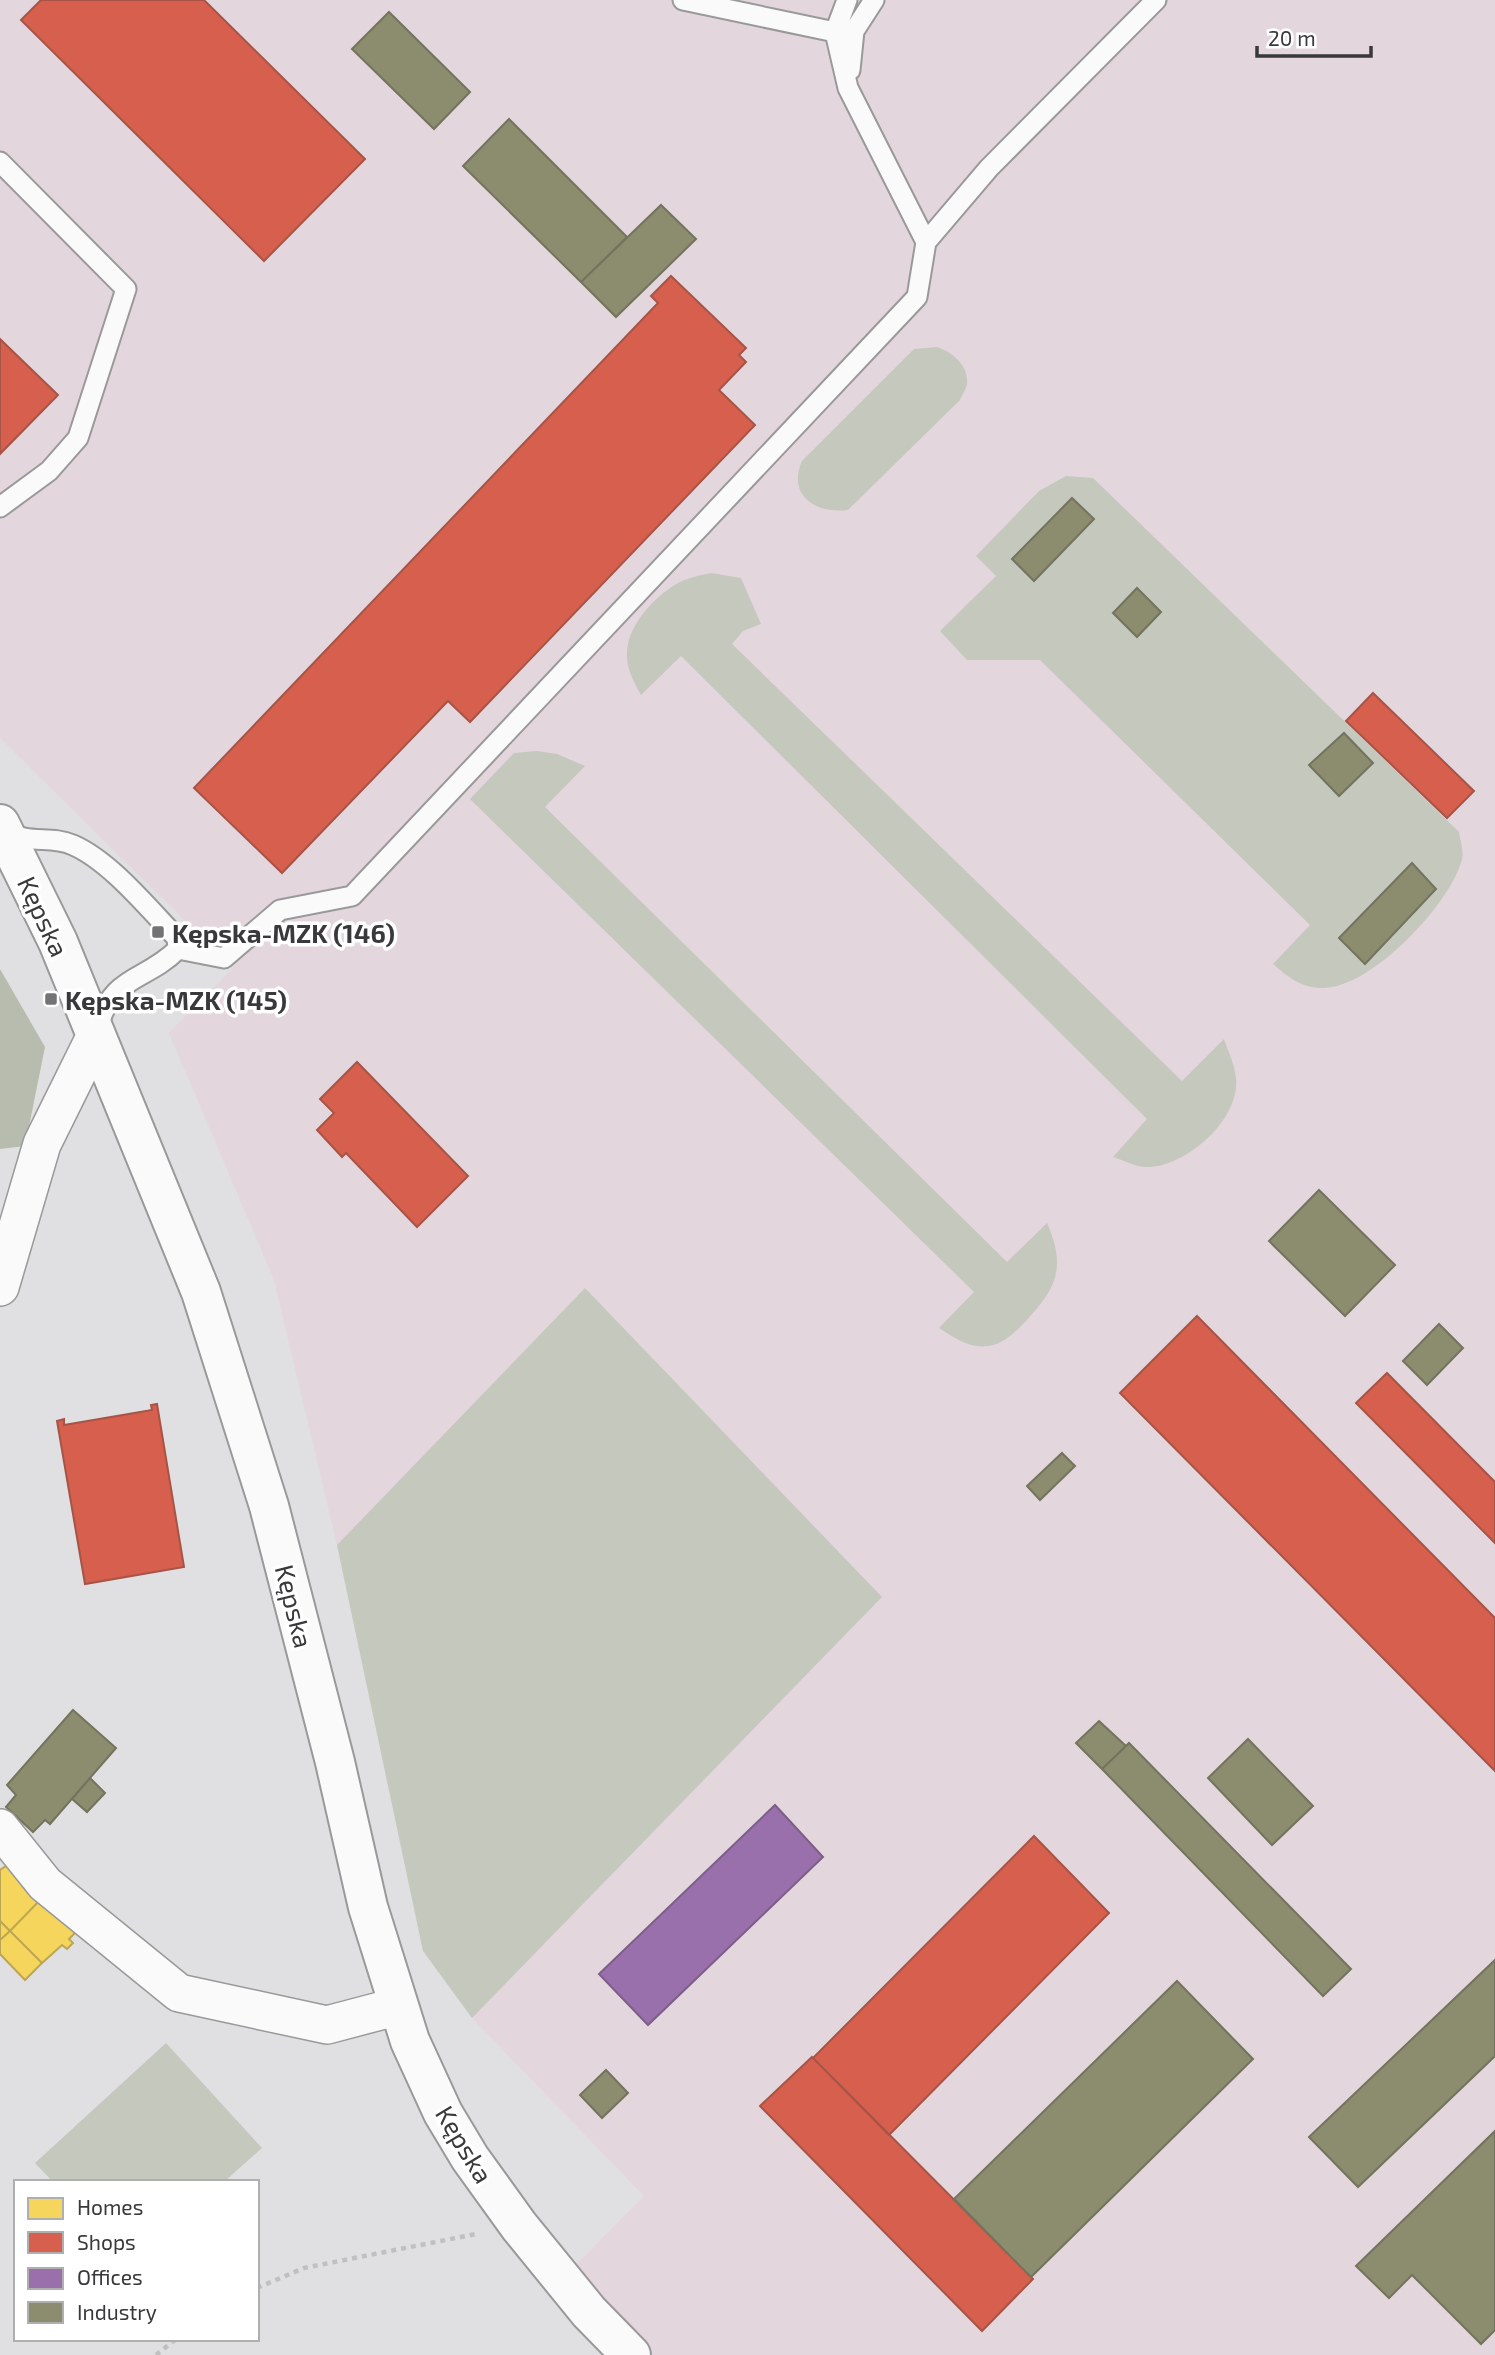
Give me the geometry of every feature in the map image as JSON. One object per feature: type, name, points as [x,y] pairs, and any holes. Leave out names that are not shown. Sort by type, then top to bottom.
[{"type":"street","name":"Kępska","points":[[2,827],[58,942],[201,1292],[265,1494],[331,1749],[368,1907],[410,2041],[443,2113],[470,2158],[519,2226],[589,2312],[631,2355]]},
{"type":"street","points":[[0,1287],[43,1144],[96,1035]]},
{"type":"street","points":[[0,1828],[45,1884],[179,1993],[327,2025],[399,2006]]},
{"type":"lane","points":[[683,0],[835,32]]},
{"type":"lane","points":[[848,0],[835,32],[848,88],[926,242]]},
{"type":"lane","points":[[848,88],[854,31],[874,0]]},
{"type":"lane","points":[[96,1035],[103,1012],[116,992],[127,981],[150,969],[178,948],[224,958],[280,910],[352,896],[917,297],[926,242],[989,168],[1156,0]]},
{"type":"lane","points":[[0,162],[126,289],[78,438],[49,471],[0,507]]},
{"type":"lane","points":[[2,827],[17,838],[71,844],[94,856],[177,938],[178,948]]},
{"type":"path","points":[[259,2287],[304,2268],[519,2226]]},
{"type":"path","points":[[156,2355],[174,2341]]},
{"type":"shaded area","points":[[0,0],[1495,0],[1495,2355],[631,2355],[562,2279],[644,2196],[472,2018],[882,1597],[585,1288],[337,1545],[274,1280],[169,1033],[233,968],[0,738]]},
{"type":"shaded area","points":[[937,347],[954,356],[965,371],[967,384],[960,400],[848,510],[825,509],[807,500],[798,484],[802,461],[914,349]]},
{"type":"shaded area","points":[[1066,476],[1093,478],[1459,832],[1462,859],[1455,878],[1442,899],[1405,942],[1361,975],[1340,985],[1320,988],[1300,983],[1273,964],[1310,925],[1040,660],[967,660],[940,631],[996,576],[976,556],[1039,491]]},
{"type":"shaded area","points":[[711,573],[741,578],[761,624],[743,631],[732,644],[1182,1081],[1224,1039],[1234,1069],[1236,1087],[1226,1116],[1204,1142],[1174,1161],[1159,1166],[1144,1167],[1113,1157],[1147,1119],[681,656],[641,695],[631,676],[627,659],[628,644],[635,626],[654,601],[670,588],[685,580]]},
{"type":"shaded area","points":[[537,751],[557,754],[585,766],[545,807],[1007,1262],[1047,1223],[1056,1253],[1055,1277],[1051,1288],[1035,1311],[1012,1334],[999,1343],[975,1346],[962,1342],[939,1328],[974,1292],[470,799],[514,753]]},
{"type":"shaded area","points":[[0,969],[45,1047],[25,1146],[0,1149]]},
{"type":"shaded area","points":[[585,1288],[882,1597],[472,2018],[423,1951],[337,1545]]},
{"type":"shaded area","points":[[166,2043],[262,2148],[226,2180],[51,2180],[35,2163]]},
{"type":"building: Homes","points":[[9,1864],[42,1898],[10,1931],[0,1921],[0,1870]]},
{"type":"building: Homes","points":[[42,1898],[76,1932],[69,1939],[73,1943],[67,1949],[62,1945],[42,1963],[10,1931]]},
{"type":"building: Homes","points":[[0,1921],[10,1931],[0,1940]]},
{"type":"building: Homes","points":[[10,1931],[42,1963],[25,1980],[0,1954],[0,1940]]},
{"type":"building: Shops","points":[[41,0],[204,0],[365,159],[264,261],[21,20]]},
{"type":"building: Shops","points":[[671,276],[746,348],[739,355],[746,362],[719,390],[755,425],[470,722],[448,701],[282,873],[194,788],[658,303],[651,296]]},
{"type":"building: Shops","points":[[0,339],[58,395],[0,454]]},
{"type":"building: Shops","points":[[1373,693],[1474,791],[1447,818],[1346,721]]},
{"type":"building: Shops","points":[[357,1062],[468,1176],[417,1227],[346,1153],[342,1157],[317,1130],[334,1113],[320,1099]]},
{"type":"building: Shops","points":[[1197,1316],[1495,1618],[1495,1771],[1120,1393]]},
{"type":"building: Shops","points":[[1387,1373],[1495,1482],[1495,1543],[1356,1403]]},
{"type":"building: Shops","points":[[157,1404],[184,1567],[85,1584],[57,1421],[64,1419],[64,1425],[152,1410],[151,1405]]},
{"type":"building: Shops","points":[[1034,1836],[1109,1913],[889,2135],[813,2058]]},
{"type":"building: Shops","points":[[812,2057],[1033,2279],[982,2331],[760,2106]]},
{"type":"building: Offices","points":[[775,1805],[823,1857],[648,2025],[599,1974]]},
{"type":"building: Industry","points":[[389,12],[470,92],[434,129],[352,49]]},
{"type":"building: Industry","points":[[509,119],[627,237],[581,282],[463,166]]},
{"type":"building: Industry","points":[[661,205],[696,239],[616,317],[581,282]]},
{"type":"building: Industry","points":[[1072,498],[1094,519],[1034,581],[1012,559]]},
{"type":"building: Industry","points":[[1137,588],[1161,612],[1137,637],[1113,613]]},
{"type":"building: Industry","points":[[1344,733],[1373,763],[1339,796],[1309,765]]},
{"type":"building: Industry","points":[[1412,863],[1436,889],[1365,964],[1339,938]]},
{"type":"building: Industry","points":[[1319,1190],[1395,1265],[1345,1316],[1269,1241]]},
{"type":"building: Industry","points":[[1439,1324],[1463,1348],[1427,1385],[1403,1361]]},
{"type":"building: Industry","points":[[1062,1453],[1075,1466],[1040,1500],[1027,1486]]},
{"type":"building: Industry","points":[[73,1710],[116,1748],[50,1824],[45,1820],[33,1832],[6,1807],[16,1795],[7,1785]]},
{"type":"building: Industry","points":[[1099,1721],[1126,1746],[1102,1769],[1076,1743]]},
{"type":"building: Industry","points":[[1248,1739],[1313,1806],[1272,1845],[1208,1778]]},
{"type":"building: Industry","points":[[1129,1743],[1351,1969],[1323,1996],[1102,1769]]},
{"type":"building: Industry","points":[[90,1778],[105,1793],[87,1812],[72,1799]]},
{"type":"building: Industry","points":[[1495,1960],[1495,2056],[1358,2187],[1309,2137]]},
{"type":"building: Industry","points":[[1177,1981],[1253,2059],[1031,2277],[954,2199]]},
{"type":"building: Industry","points":[[606,2070],[628,2093],[602,2118],[580,2095]]},
{"type":"building: Industry","points":[[1495,2131],[1495,2330],[1481,2344],[1412,2275],[1389,2298],[1356,2266]]},
{"type":"place","name":"Kępska-MZK (146)","points":[[158,932]]},
{"type":"place","name":"Kępska-MZK (145)","points":[[51,999]]}]
